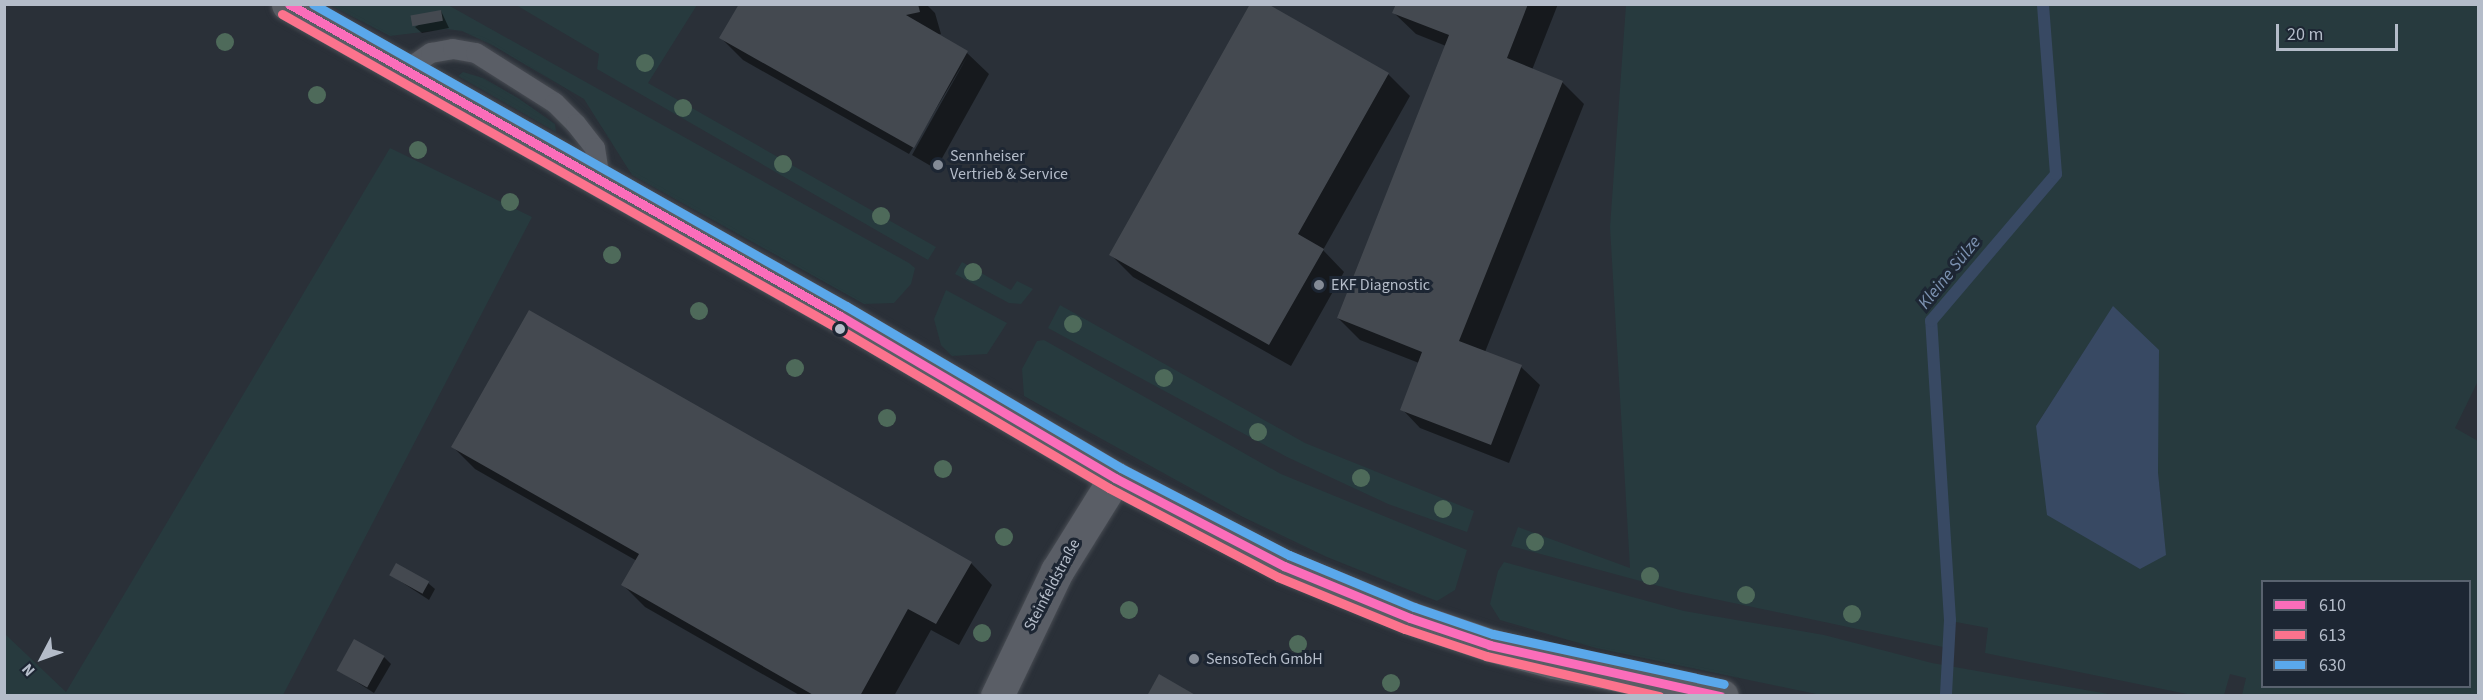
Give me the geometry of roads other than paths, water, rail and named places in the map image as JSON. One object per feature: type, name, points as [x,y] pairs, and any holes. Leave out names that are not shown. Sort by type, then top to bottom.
[{"type":"main road","points":[[288,4],[600,180],[1114,478],[1284,566],[1410,618],[1554,662],[1722,696]]},
{"type":"street","name":"Steinfeldstraße","points":[[997,696],[1058,571],[1114,478]]},
{"type":"lane","points":[[405,71],[431,53],[453,49],[476,53],[555,103],[576,124],[595,148],[600,180]]},
{"type":"water","points":[[2113,306],[2159,350],[2158,472],[2166,555],[2140,569],[2047,515],[2036,426]]},
{"type":"waterway","name":"Kleine Sülze","points":[[1946,694],[1950,620],[1931,321],[2056,174],[2043,4]]},
{"type":"place","name":"Sennheiser Vertrieb & Service","points":[[938,165]]},
{"type":"place","name":"EKF Diagnostic","points":[[1319,285]]},
{"type":"place","name":"SensoTech GmbH","points":[[1194,659]]}]
